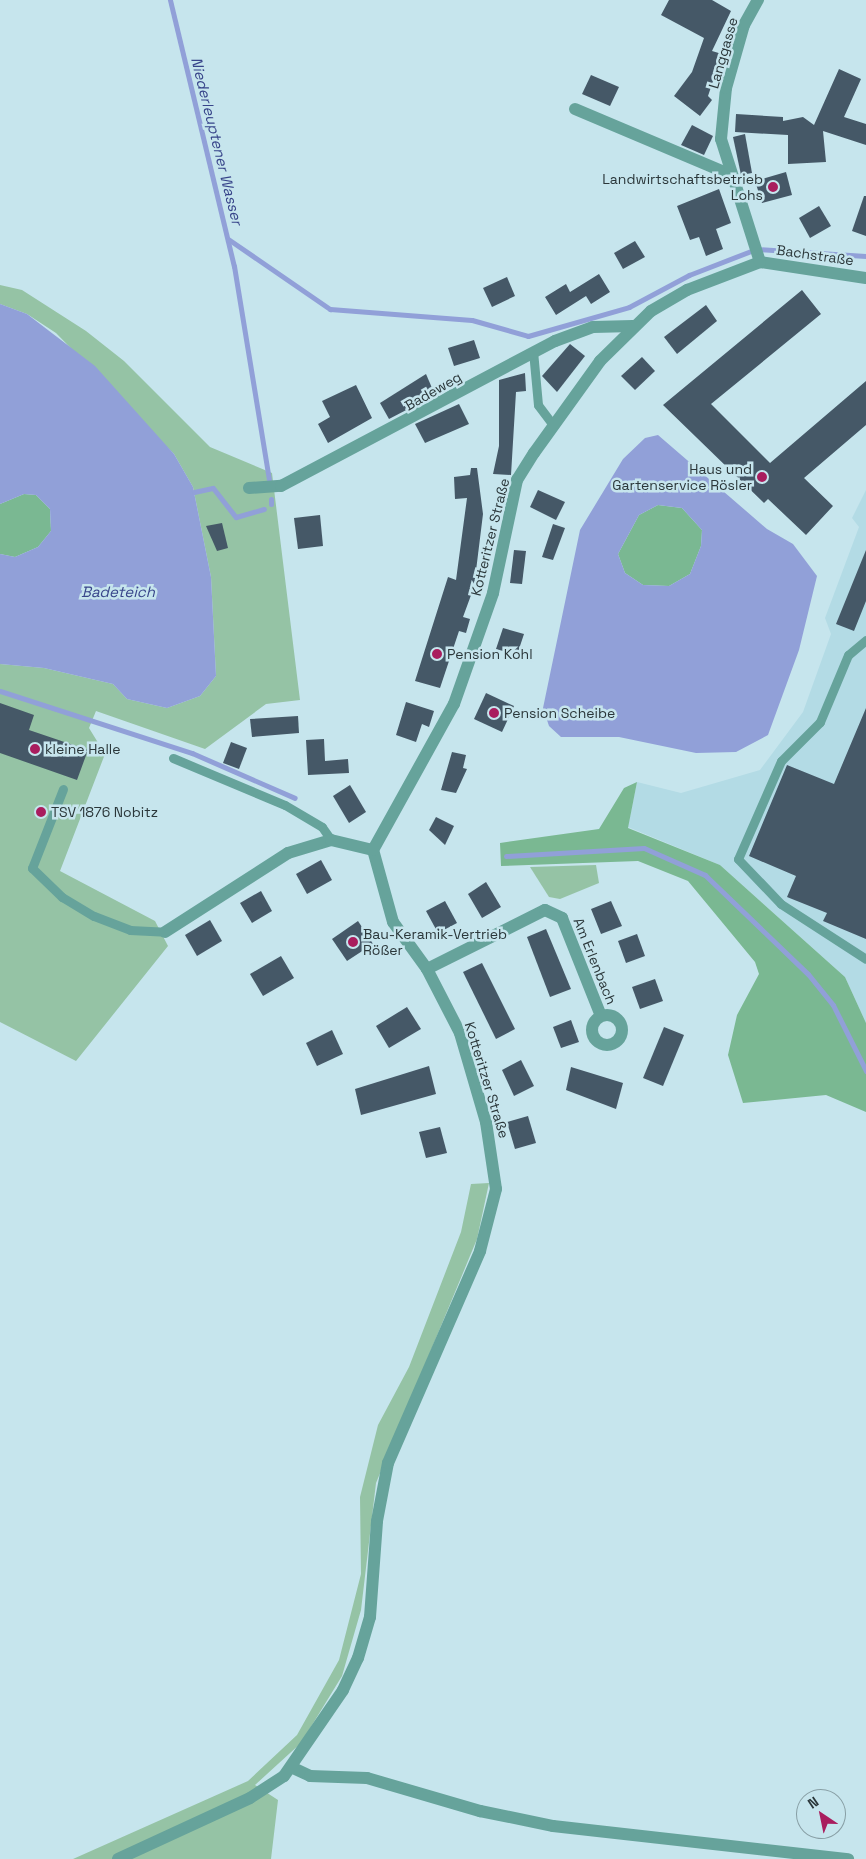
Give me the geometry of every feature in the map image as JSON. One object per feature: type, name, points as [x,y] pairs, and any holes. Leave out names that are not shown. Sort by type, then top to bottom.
[{"type":"street","name":"Langgasse","points":[[758,0],[744,25],[726,88],[721,139],[731,175],[756,243],[759,259]]},
{"type":"street","points":[[575,109],[731,175]]},
{"type":"street","name":"Bachstraße","points":[[759,259],[866,278]]},
{"type":"street","name":"Kotteritzer Straße","points":[[292,1767],[343,1690],[358,1658],[370,1617],[377,1521],[388,1463],[480,1251],[496,1188],[486,1122],[460,1033],[427,969],[393,922],[373,850],[454,704],[493,593],[518,480],[600,361],[633,326],[687,290],[759,259]]},
{"type":"street","name":"Badeweg","points":[[248,488],[281,486],[533,352],[593,327],[633,326]]},
{"type":"street","points":[[165,932],[288,853],[331,840],[373,850]]},
{"type":"street","name":"Am Erlenbach","points":[[427,969],[545,910],[562,918],[601,1016]]},
{"type":"street","points":[[118,1859],[250,1798],[292,1767],[310,1776],[367,1778],[480,1811],[553,1826],[848,1859]]},
{"type":"lane","points":[[533,352],[538,405],[554,426]]},
{"type":"lane","points":[[866,640],[848,655],[820,722],[780,761],[738,860],[782,904],[866,959]]},
{"type":"lane","points":[[173,758],[285,805],[322,826],[331,840]]},
{"type":"lane","points":[[63,789],[32,868],[62,897],[94,916],[130,930],[165,932]]},
{"type":"shaded area","points":[[866,490],[866,1023],[845,977],[720,865],[628,827],[637,782],[681,793],[760,770],[803,712],[831,634],[825,618],[859,527],[852,518]]},
{"type":"green space","points":[[0,285],[22,290],[86,331],[124,361],[210,447],[272,473],[300,700],[266,704],[205,749],[96,711],[89,728],[105,754],[60,871],[155,921],[168,946],[76,1061],[0,1022],[0,664],[44,668],[113,684],[127,699],[167,708],[200,696],[216,676],[211,577],[193,487],[174,454],[56,333],[27,314],[0,304]]},
{"type":"green space","points":[[24,494],[36,495],[50,509],[51,531],[38,547],[15,557],[0,554],[0,504]]},
{"type":"green space","points":[[658,505],[682,508],[702,530],[701,546],[690,574],[669,586],[643,585],[625,573],[618,554],[639,515]]},
{"type":"green space","points":[[637,782],[628,828],[720,865],[845,977],[866,1023],[866,1112],[826,1095],[743,1103],[728,1055],[737,1015],[759,974],[755,962],[688,881],[638,861],[501,866],[500,843],[599,829],[624,788]]},
{"type":"green space","points":[[596,865],[599,883],[560,899],[549,897],[530,867]]},
{"type":"green space","points":[[489,1183],[477,1239],[376,1483],[361,1610],[342,1676],[301,1743],[255,1785],[278,1800],[271,1859],[73,1859],[248,1781],[297,1735],[339,1660],[361,1574],[360,1497],[378,1425],[409,1367],[461,1232],[471,1184]]},
{"type":"water","name":"Badeteich","points":[[0,304],[27,314],[95,366],[174,454],[193,487],[211,577],[216,676],[200,696],[167,708],[127,699],[113,684],[44,668],[0,664],[0,554],[15,557],[38,547],[51,531],[50,509],[36,495],[24,494],[0,504]]},
{"type":"water","points":[[658,435],[767,529],[793,544],[817,576],[799,650],[768,735],[736,752],[696,753],[619,737],[561,737],[549,726],[543,708],[580,530],[623,459],[645,438]],"holes":[[[658,505],[682,508],[702,530],[701,546],[690,574],[669,586],[643,585],[625,573],[618,554],[639,515]]]},
{"type":"building","points":[[669,0],[712,0],[731,11],[712,51],[722,54],[708,96],[712,100],[700,116],[674,96],[692,72],[704,38],[661,15]]},
{"type":"building","points":[[839,69],[861,79],[844,117],[866,124],[866,145],[823,131],[826,162],[788,164],[788,135],[735,132],[736,114],[783,117],[783,121],[803,117],[814,125]]},
{"type":"building","points":[[591,75],[619,87],[610,106],[582,94]]},
{"type":"building","points":[[692,125],[713,136],[704,155],[681,145]]},
{"type":"building","points":[[745,134],[752,173],[741,175],[733,137]]},
{"type":"building","points":[[786,172],[792,195],[762,203],[755,181]]},
{"type":"building","points":[[719,189],[731,223],[716,229],[723,249],[706,256],[699,237],[690,240],[677,206]]},
{"type":"building","points":[[864,196],[866,196],[866,236],[852,231]]},
{"type":"building","points":[[819,206],[831,226],[810,238],[799,218]]},
{"type":"building","points":[[635,241],[645,257],[623,269],[614,253]]},
{"type":"building","points":[[599,274],[610,292],[591,304],[586,296],[556,315],[545,297],[566,284],[570,292]]},
{"type":"building","points":[[507,277],[515,296],[492,307],[483,288]]},
{"type":"building","points":[[802,290],[821,314],[711,404],[770,463],[866,381],[866,425],[804,478],[833,506],[806,535],[768,499],[764,503],[663,405]]},
{"type":"building","points":[[706,305],[717,321],[677,354],[664,337]]},
{"type":"building","points":[[474,340],[480,358],[454,366],[448,348]]},
{"type":"building","points":[[570,344],[585,356],[557,392],[542,376]]},
{"type":"building","points":[[642,357],[655,371],[635,390],[621,376]]},
{"type":"building","points":[[525,373],[526,391],[516,392],[511,475],[493,474],[499,446],[499,380]]},
{"type":"building","points":[[426,374],[435,395],[389,419],[380,403]]},
{"type":"building","points":[[356,385],[372,418],[328,443],[318,424],[330,417],[322,401]]},
{"type":"building","points":[[459,404],[469,424],[425,443],[415,424]]},
{"type":"building","points":[[471,468],[477,468],[483,514],[474,587],[463,617],[470,619],[466,633],[459,631],[440,688],[415,681],[448,577],[456,580],[467,498],[455,499],[454,477],[470,475]]},
{"type":"building","points":[[538,490],[565,502],[556,520],[530,507]]},
{"type":"building","points":[[320,515],[323,546],[298,549],[294,518]]},
{"type":"building","points":[[222,523],[228,548],[217,551],[206,526]]},
{"type":"building","points":[[553,524],[565,528],[553,560],[542,557]]},
{"type":"building","points":[[514,550],[526,551],[522,584],[510,583]]},
{"type":"building","points":[[866,550],[866,601],[854,631],[836,624]]},
{"type":"building","points":[[503,628],[524,634],[517,655],[496,649]]},
{"type":"building","points":[[486,693],[514,706],[502,732],[474,719]]},
{"type":"building","points":[[406,702],[434,711],[429,727],[422,724],[416,742],[396,735]]},
{"type":"building","name":"kleine Halle","points":[[0,703],[34,715],[29,730],[88,750],[77,780],[0,753]]},
{"type":"building","points":[[866,708],[866,939],[823,921],[827,913],[787,897],[796,876],[749,856],[787,765],[834,784]]},
{"type":"building","points":[[298,716],[299,733],[252,737],[250,719]]},
{"type":"building","points":[[324,739],[325,761],[348,759],[349,773],[308,775],[306,740]]},
{"type":"building","points":[[231,742],[247,748],[239,769],[223,763]]},
{"type":"building","points":[[452,752],[466,755],[463,768],[467,769],[456,793],[441,790]]},
{"type":"building","points":[[350,785],[366,812],[349,823],[333,796]]},
{"type":"building","points":[[436,817],[454,826],[445,845],[429,830]]},
{"type":"building","points":[[321,860],[332,880],[307,894],[296,874]]},
{"type":"building","points":[[486,882],[501,907],[482,918],[468,894]]},
{"type":"building","points":[[261,891],[272,911],[252,923],[240,903]]},
{"type":"building","points":[[445,901],[457,923],[438,933],[426,911]]},
{"type":"building","points":[[611,901],[622,926],[601,934],[591,909]]},
{"type":"building","points":[[210,920],[222,941],[197,956],[185,935]]},
{"type":"building","points":[[358,921],[373,944],[347,961],[332,939]]},
{"type":"building","points":[[546,929],[571,989],[550,997],[527,937]]},
{"type":"building","points":[[637,934],[645,956],[626,963],[618,941]]},
{"type":"building","points":[[281,956],[294,978],[263,996],[250,974]]},
{"type":"building","points":[[482,963],[515,1029],[496,1039],[463,972]]},
{"type":"building","points":[[655,979],[663,1001],[640,1009],[632,987]]},
{"type":"building","points":[[407,1007],[421,1029],[389,1048],[376,1026]]},
{"type":"building","points":[[571,1020],[579,1042],[561,1048],[553,1027]]},
{"type":"building","points":[[664,1027],[684,1035],[663,1086],[643,1078]]},
{"type":"building","points":[[332,1030],[343,1054],[317,1066],[306,1043]]},
{"type":"building","points":[[521,1060],[534,1086],[514,1096],[502,1070]]},
{"type":"building","points":[[429,1066],[436,1094],[361,1115],[355,1089]]},
{"type":"building","points":[[571,1067],[623,1083],[616,1109],[566,1090]]},
{"type":"building","points":[[528,1116],[536,1143],[515,1149],[507,1122]]},
{"type":"building","points":[[440,1127],[447,1153],[426,1158],[419,1132]]},
{"type":"waterway","name":"Niederleuptener Wasser","points":[[170,0],[234,266],[269,479]]},
{"type":"waterway","name":"Niederleuptener Wasser","points":[[228,239],[330,309],[472,320],[528,336],[629,307],[689,275],[756,249],[866,256]]},
{"type":"waterway","points":[[194,492],[213,488],[236,517],[264,509]]},
{"type":"waterway","points":[[271,499],[271,504]]},
{"type":"waterway","points":[[0,691],[192,753],[295,798]]},
{"type":"waterway","points":[[506,856],[644,848],[705,875],[808,974],[833,1005],[866,1071]]},
{"type":"place","name":"Landwirtschaftsbetrieb Lohs","points":[[773,187]]},
{"type":"place","name":"Haus und Gartenservice Rösler","points":[[762,477]]},
{"type":"place","name":"Pension Kohl","points":[[437,654]]},
{"type":"place","name":"Pension Scheibe","points":[[494,713]]},
{"type":"place","name":"kleine Halle","points":[[35,749]]},
{"type":"place","name":"TSV 1876 Nobitz","points":[[41,812]]},
{"type":"place","name":"Bau-Keramik-Vertrieb Rößer","points":[[353,942]]}]
